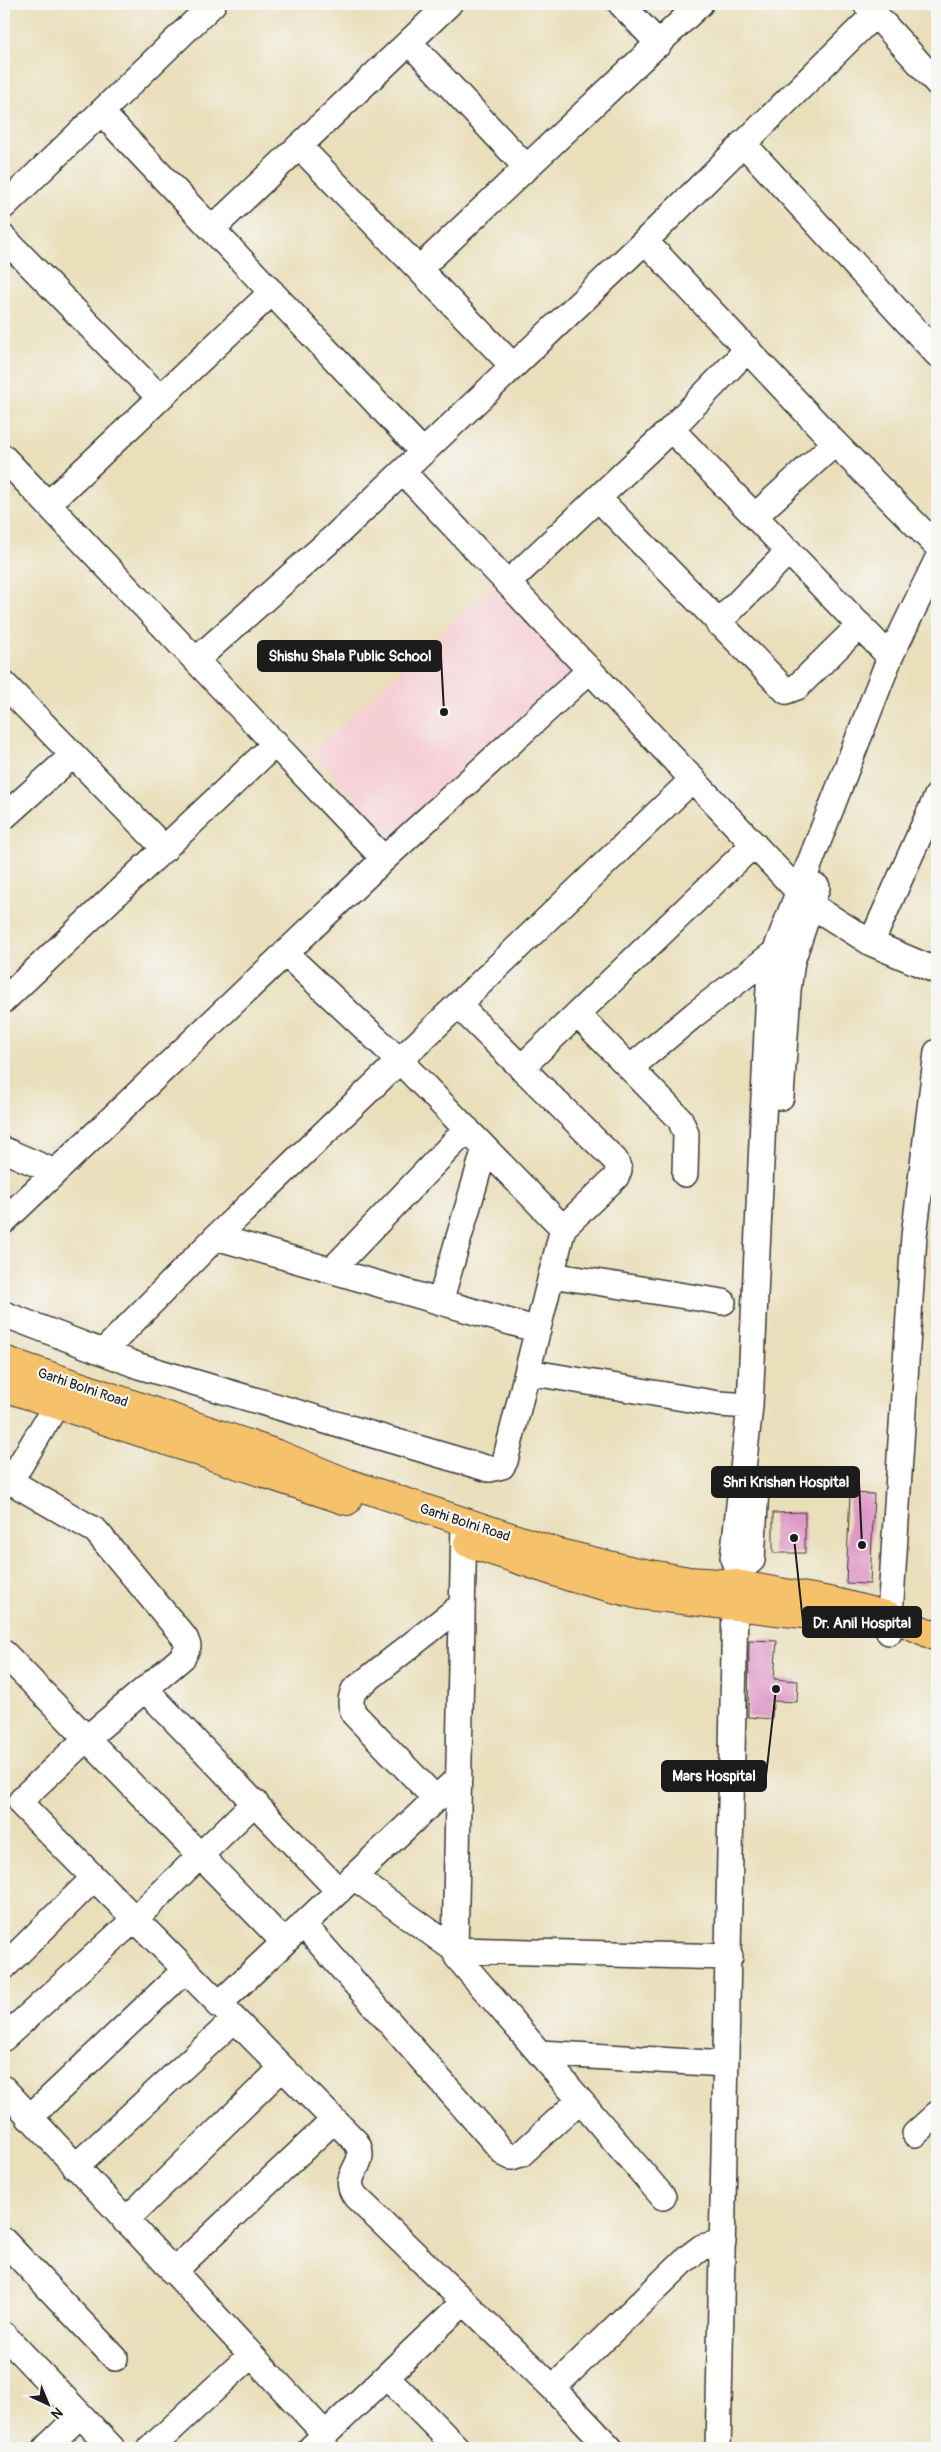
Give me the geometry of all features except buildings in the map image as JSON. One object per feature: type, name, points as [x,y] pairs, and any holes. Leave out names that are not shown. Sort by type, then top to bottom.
[{"type":"main road","name":"Garhi Bolni Road","points":[[4,1360],[64,1394],[308,1487],[463,1531],[610,1589],[639,1594],[737,1586],[809,1614],[889,1624],[937,1637]]},
{"type":"main road","name":"Garhi Bolni Road","points":[[4,1387],[64,1394]]},
{"type":"main road","name":"Garhi Bolni Road","points":[[889,1624],[937,1656]]},
{"type":"street","points":[[4,206],[213,4]]},
{"type":"street","points":[[212,229],[449,4]]},
{"type":"street","points":[[622,4],[659,44]]},
{"type":"street","points":[[419,269],[700,4]]},
{"type":"street","points":[[196,660],[334,537],[645,241],[743,143],[871,9],[933,68]]},
{"type":"street","points":[[408,42],[527,168]]},
{"type":"street","points":[[101,112],[423,452]]},
{"type":"street","points":[[743,143],[937,354]]},
{"type":"street","points":[[299,146],[513,366]]},
{"type":"street","points":[[4,238],[160,398]]},
{"type":"street","points":[[645,241],[835,443],[937,546]]},
{"type":"street","points":[[48,504],[272,292]]},
{"type":"street","points":[[508,583],[671,428],[748,349]]},
{"type":"street","points":[[671,428],[890,657]]},
{"type":"street","points":[[756,516],[835,443]]},
{"type":"street","points":[[4,458],[384,859]]},
{"type":"street","points":[[403,472],[804,899],[871,944],[937,972]]},
{"type":"street","points":[[598,498],[786,691],[797,687],[860,625]]},
{"type":"street","points":[[718,623],[790,551]]},
{"type":"street","points":[[737,1586],[752,1560],[788,990],[804,899],[890,657],[937,560]]},
{"type":"street","points":[[718,2448],[737,1586],[733,1558],[750,1406],[769,983],[774,954],[804,899],[902,667],[937,596]]},
{"type":"street","points":[[4,1221],[384,859],[590,670]]},
{"type":"street","points":[[4,684],[165,850]]},
{"type":"street","points":[[4,1000],[165,850],[276,743]]},
{"type":"street","points":[[4,818],[73,755]]},
{"type":"street","points":[[103,1352],[216,1237],[401,1062],[693,779]]},
{"type":"street","points":[[871,944],[937,796]]},
{"type":"street","points":[[521,1068],[754,844]]},
{"type":"street","points":[[285,953],[401,1062],[563,1228]]},
{"type":"street","points":[[630,1068],[695,1014],[774,954]]},
{"type":"street","points":[[4,1314],[139,1366],[489,1469],[502,1466],[505,1461],[528,1372],[563,1228],[616,1177],[619,1170],[615,1160],[459,1006]]},
{"type":"street","points":[[578,1014],[684,1126],[686,1134],[686,1174]]},
{"type":"street","points":[[889,1624],[914,1236],[937,1052]]},
{"type":"street","points":[[332,1270],[466,1130]]},
{"type":"street","points":[[440,1302],[485,1148]]},
{"type":"street","points":[[4,1150],[55,1172]]},
{"type":"street","points":[[216,1237],[538,1330]]},
{"type":"street","points":[[551,1275],[724,1302]]},
{"type":"street","points":[[528,1372],[719,1404],[750,1406]]},
{"type":"street","points":[[64,1394],[19,1467],[6,1482],[96,1531],[185,1638],[188,1646],[183,1657],[86,1739],[21,1801],[24,1809],[281,2069],[334,2120],[361,2150],[360,2159],[350,2179],[349,2186],[352,2192],[553,2388],[610,2448]]},
{"type":"street","points":[[463,1531],[455,1950],[457,1957],[663,2197]]},
{"type":"street","points":[[436,1799],[354,1714],[350,1705],[354,1690],[462,1605]]},
{"type":"street","points":[[4,1653],[284,1942]]},
{"type":"street","points":[[146,1690],[255,1802],[346,1884],[455,1950],[730,1957]]},
{"type":"street","points":[[75,2167],[226,2013],[284,1942],[459,1777]]},
{"type":"street","points":[[4,2038],[134,1919],[255,1802]]},
{"type":"street","points":[[4,1967],[94,1878]]},
{"type":"street","points":[[303,1924],[505,2154],[511,2157],[521,2154],[579,2101]]},
{"type":"street","points":[[29,2118],[185,1970]]},
{"type":"street","points":[[540,2053],[725,2064]]},
{"type":"street","points":[[125,2221],[281,2069]]},
{"type":"street","points":[[4,2089],[251,2355],[318,2442],[464,2302]]},
{"type":"street","points":[[915,2134],[937,2114]]},
{"type":"street","points":[[173,2272],[334,2120]]},
{"type":"street","points":[[4,2241],[115,2358]]},
{"type":"street","points":[[553,2388],[686,2258],[702,2247],[723,2242]]},
{"type":"street","points":[[8,2349],[80,2415],[112,2448]]},
{"type":"street","points":[[151,2448],[251,2355]]},
{"type":"street","points":[[387,2376],[448,2445]]},
{"type":"street","points":[[46,2448],[80,2415]]},
{"type":"shaded area","points":[[495,584],[576,671],[393,840],[312,752]]},
{"type":"place","name":"Shishu Shala Public School","points":[[444,712]]},
{"type":"place","name":"Dr. Anil Hospital","points":[[794,1538]]},
{"type":"place","name":"Shri Krishan Hospital","points":[[862,1545]]},
{"type":"place","name":"Mars Hospital","points":[[776,1689]]}]
